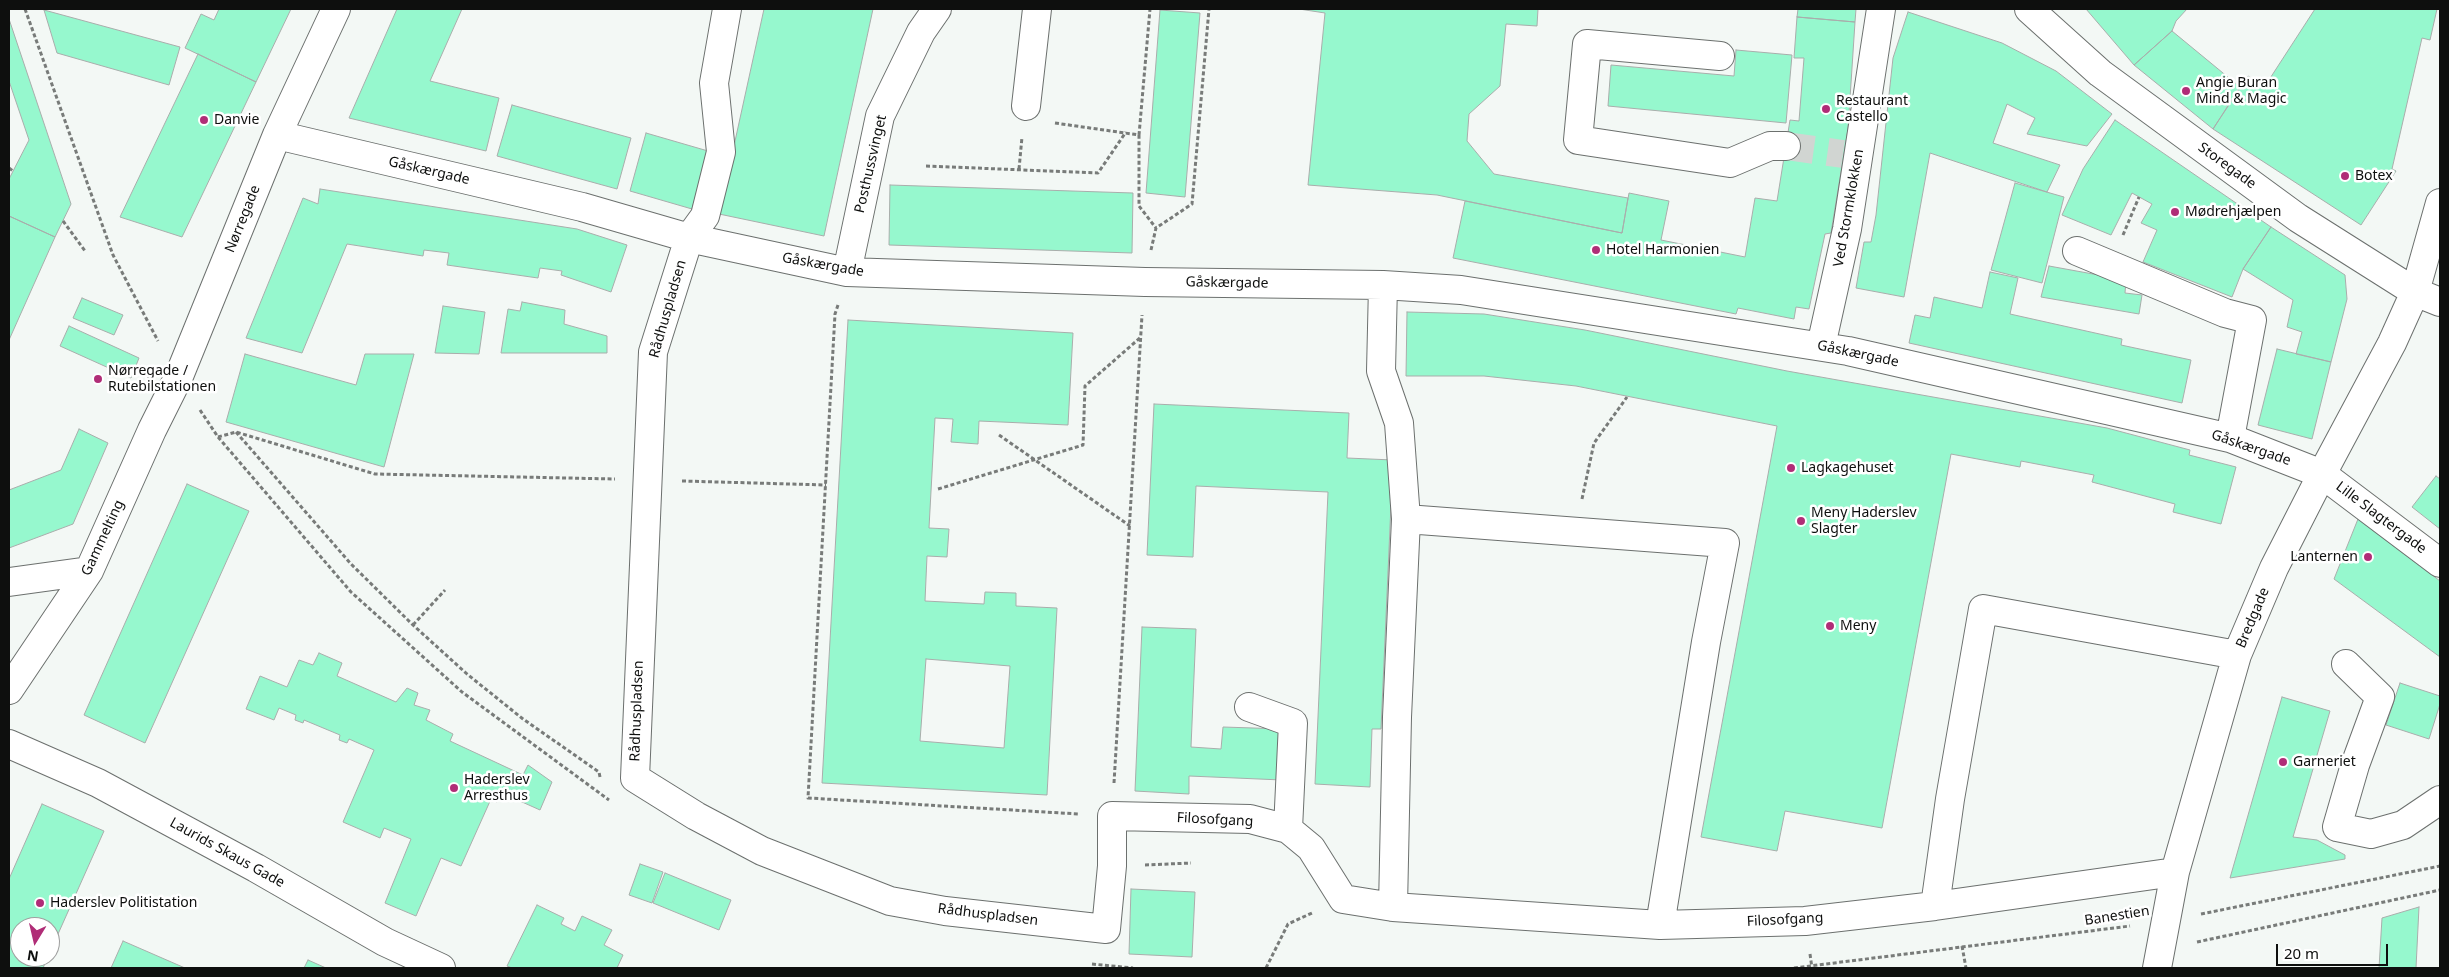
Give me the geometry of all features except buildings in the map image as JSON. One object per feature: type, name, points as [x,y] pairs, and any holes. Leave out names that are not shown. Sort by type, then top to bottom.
[{"type":"street","name":"Nørregade","points":[[152,430],[179,376],[277,135],[336,9]]},
{"type":"street","name":"Rådhuspladsen","points":[[727,9],[714,83],[721,152],[705,216],[689,238],[653,352],[646,480],[635,778],[696,816],[762,851],[890,901],[945,911],[1106,928],[1112,866]]},
{"type":"street","name":"Posthussvinget","points":[[847,272],[880,116],[921,32],[938,9]]},
{"type":"street","points":[[1026,106],[1037,9]]},
{"type":"street","name":"Ved Stormklokken","points":[[1821,346],[1846,229],[1851,155],[1881,9]]},
{"type":"street","name":"Storegade","points":[[2028,9],[2100,74],[2298,218],[2415,292],[2440,302]]},
{"type":"street","points":[[1720,56],[1587,44],[1578,140],[1730,163],[1770,146],[1786,146]]},
{"type":"street","name":"Gåskærgade","points":[[277,135],[582,207],[689,238],[847,272],[1145,282],[1383,285],[1461,290],[1821,346],[2230,438],[2322,474]]},
{"type":"street","name":"Bredgade","points":[[2158,958],[2175,872],[2237,655],[2274,568],[2392,343],[2415,292],[2440,203]]},
{"type":"street","points":[[2077,251],[2225,313],[2252,320],[2230,438]]},
{"type":"street","points":[[1383,285],[1381,371],[1399,423],[1406,519],[1397,717],[1393,907]]},
{"type":"street","name":"Gammelting","points":[[9,690],[90,571],[152,430]]},
{"type":"street","name":"Lille Slagtergade","points":[[2322,474],[2440,563]]},
{"type":"street","points":[[1406,519],[1725,543],[1706,642],[1660,925]]},
{"type":"street","points":[[9,582],[90,571]]},
{"type":"street","points":[[1935,906],[1950,799],[1983,609],[2237,655]]},
{"type":"street","points":[[2346,664],[2380,697],[2354,765],[2337,828],[2371,834],[2403,825],[2440,800]]},
{"type":"street","points":[[1249,707],[1293,722],[1288,829]]},
{"type":"street","name":"Laurids Skaus Gade","points":[[9,744],[98,783],[256,868],[385,942],[441,968]]},
{"type":"street","points":[[1112,816],[1112,866]]},
{"type":"street","name":"Filosofgang","points":[[1112,816],[1250,819],[1288,829],[1310,848],[1343,899],[1393,907],[1660,925],[1805,920],[1935,906],[2175,872]]},
{"type":"path","points":[[24,9],[113,255],[179,376]]},
{"type":"path","points":[[1150,9],[1139,135],[1139,206],[1156,228]]},
{"type":"path","points":[[847,272],[835,314],[808,798],[1112,816],[1145,282],[1156,228],[1192,204],[1209,9]]},
{"type":"path","points":[[1052,122],[1139,135]]},
{"type":"path","points":[[926,166],[1098,173],[1126,132]]},
{"type":"path","points":[[9,168],[13,171]]},
{"type":"path","points":[[2115,267],[2124,228],[2139,197]]},
{"type":"path","points":[[63,222],[85,251]]},
{"type":"path","points":[[938,489],[1083,445],[1085,386],[1141,337]]},
{"type":"path","points":[[1574,531],[1594,443],[1627,397]]},
{"type":"path","points":[[218,437],[236,432],[375,474],[826,485]]},
{"type":"path","points":[[236,432],[352,564],[413,625],[466,674],[523,719],[599,772]]},
{"type":"path","points":[[999,435],[1130,526]]},
{"type":"path","points":[[413,625],[445,590]]},
{"type":"path","points":[[1112,866],[1191,863]]},
{"type":"path","name":"Banestien","points":[[1794,968],[1812,968],[1962,946],[2101,930],[2165,920],[2440,866]]},
{"type":"path","points":[[2158,958],[2440,890]]},
{"type":"path","points":[[1266,968],[1288,924],[1343,899]]},
{"type":"path","points":[[1962,946],[1966,968]]},
{"type":"tunnel","points":[[1786,146],[1843,154]]},
{"type":"place","name":"Angie Buran Mind & Magic","points":[[2186,91]]},
{"type":"place","name":"Restaurant Castello","points":[[1826,109]]},
{"type":"place","name":"Danvie","points":[[204,120]]},
{"type":"place","name":"Botex","points":[[2345,176]]},
{"type":"place","name":"Mødrehjælpen","points":[[2175,212]]},
{"type":"place","name":"Hotel Harmonien","points":[[1596,250]]},
{"type":"place","name":"Nørregade / Rutebilstationen","points":[[98,379]]},
{"type":"place","name":"Lagkagehuset","points":[[1791,468]]},
{"type":"place","name":"Meny Haderslev Slagter","points":[[1801,521]]},
{"type":"place","name":"Lanternen","points":[[2368,557]]},
{"type":"place","name":"Meny","points":[[1830,626]]},
{"type":"place","name":"Garneriet","points":[[2283,762]]},
{"type":"place","name":"Haderslev Arresthus","points":[[454,788]]},
{"type":"place","name":"Haderslev Politistation","points":[[40,903]]}]
